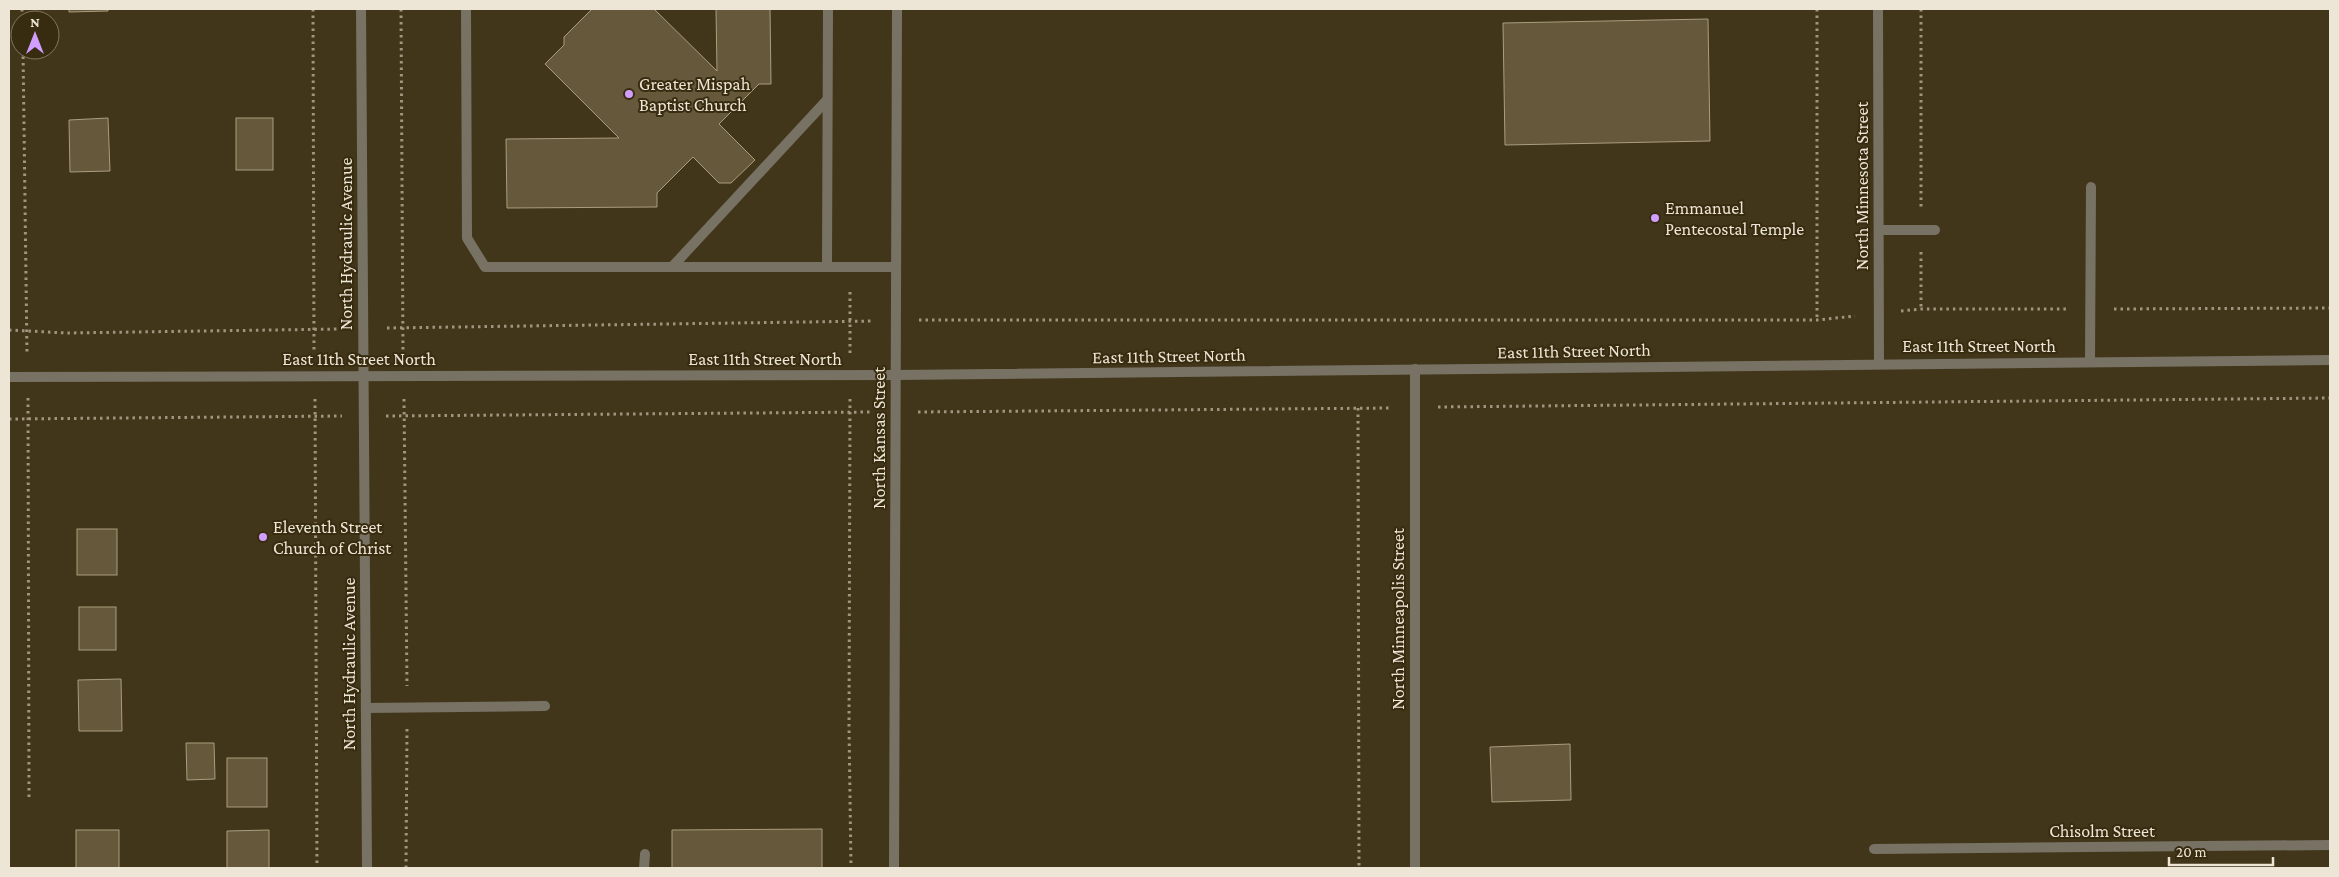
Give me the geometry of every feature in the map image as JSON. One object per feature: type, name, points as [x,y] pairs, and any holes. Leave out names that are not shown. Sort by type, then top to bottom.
[{"type":"street","name":"North Hydraulic Avenue","points":[[361,9],[367,868]]},
{"type":"street","points":[[466,9],[467,238],[485,266],[896,266]]},
{"type":"street","points":[[826,266],[828,9]]},
{"type":"street","name":"North Kansas Street","points":[[894,868],[897,9]]},
{"type":"street","name":"North Minnesota Street","points":[[1878,9],[1879,364]]},
{"type":"street","points":[[672,266],[828,100]]},
{"type":"street","points":[[2090,362],[2091,187]]},
{"type":"street","points":[[1878,230],[1935,230]]},
{"type":"street","name":"East 11th Street North","points":[[9,377],[895,375],[2330,360]]},
{"type":"street","name":"North Minneapolis Street","points":[[1414,369],[1415,868]]},
{"type":"street","points":[[366,708],[545,706]]},
{"type":"street","name":"Chisolm Street","points":[[1874,849],[2330,845]]},
{"type":"street","points":[[644,868],[645,854]]},
{"type":"path","points":[[313,9],[317,868]]},
{"type":"path","points":[[401,9],[407,707],[406,868]]},
{"type":"path","points":[[1817,9],[1818,320]]},
{"type":"path","points":[[1921,9],[1921,309]]},
{"type":"path","points":[[22,60],[28,418],[29,798]]},
{"type":"path","points":[[850,266],[849,726],[851,868]]},
{"type":"path","points":[[9,330],[66,333],[895,320],[1818,320],[1921,309],[2330,308]]},
{"type":"path","points":[[9,419],[1414,408],[2330,398]]},
{"type":"path","points":[[1358,408],[1359,868]]},
{"type":"building","points":[[69,9],[108,9],[108,11],[69,12]]},
{"type":"building","points":[[592,9],[654,9],[717,71],[716,9],[770,9],[771,84],[759,84],[719,124],[755,160],[731,183],[719,183],[693,157],[657,193],[657,207],[507,208],[506,139],[619,138],[545,64],[564,45],[564,37]]},
{"type":"building","points":[[1708,19],[1710,141],[1505,145],[1503,23]]},
{"type":"building","points":[[108,118],[110,171],[70,172],[69,120]]},
{"type":"building","points":[[236,118],[273,118],[273,170],[236,170]]},
{"type":"building","points":[[77,529],[117,529],[117,575],[77,575]]},
{"type":"building","points":[[79,607],[116,607],[116,650],[79,650]]},
{"type":"building","points":[[121,679],[122,731],[79,731],[78,680]]},
{"type":"building","points":[[186,743],[214,743],[215,779],[187,780]]},
{"type":"building","points":[[1570,744],[1571,800],[1492,802],[1490,747]]},
{"type":"building","points":[[227,758],[267,758],[267,807],[227,807]]},
{"type":"building","points":[[822,829],[822,868],[672,868],[672,830]]},
{"type":"building","points":[[76,830],[119,830],[119,868],[76,868]]},
{"type":"building","points":[[269,830],[269,868],[227,868],[227,831]]},
{"type":"place","name":"Greater Mispah Baptist Church","points":[[629,94]]},
{"type":"place","name":"Emmanuel Pentecostal Temple","points":[[1655,218]]},
{"type":"place","name":"Eleventh Street Church of Christ","points":[[263,537]]}]
